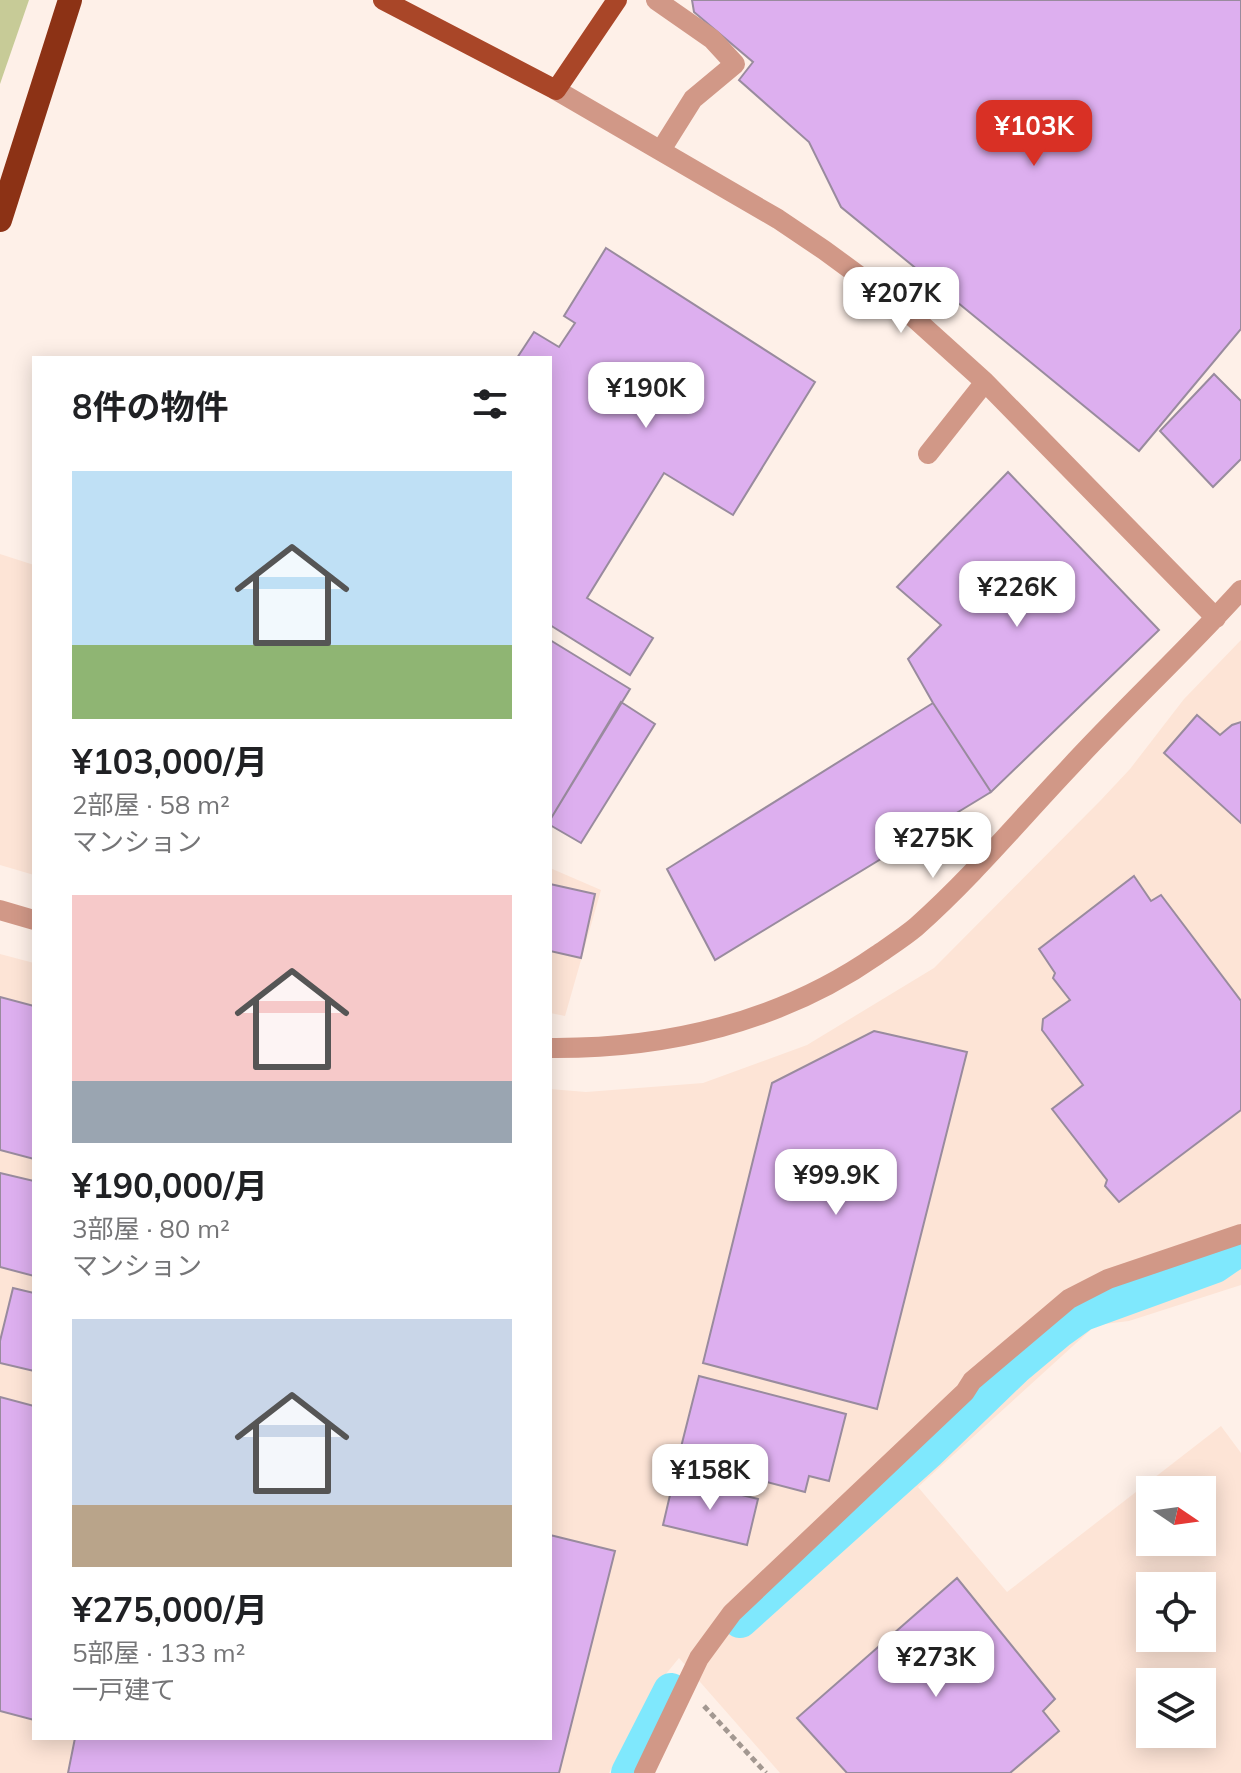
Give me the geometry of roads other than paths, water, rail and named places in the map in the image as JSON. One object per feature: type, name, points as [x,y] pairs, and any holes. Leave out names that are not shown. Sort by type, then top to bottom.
[{"type":"highway","points":[[0,220],[70,0]]},
{"type":"main road","points":[[383,0],[556,90],[617,0]]},
{"type":"street","points":[[656,0],[712,39],[735,64],[693,99],[661,150]]},
{"type":"street","points":[[556,90],[824,250],[903,308],[985,382],[1216,618]]},
{"type":"street","points":[[928,454],[985,382]]},
{"type":"street","points":[[552,1048],[612,1047],[703,1033],[752,1020],[853,972],[914,929],[970,876],[1241,590]]},
{"type":"street","points":[[0,910],[32,919]]},
{"type":"street","points":[[644,1773],[699,1658],[732,1613],[965,1392],[972,1381],[1069,1299],[1108,1279],[1241,1234]]},
{"type":"waterway","points":[[740,1620],[1058,1331],[1083,1313],[1215,1265],[1241,1247]]},
{"type":"waterway","points":[[629,1773],[671,1691]]}]
